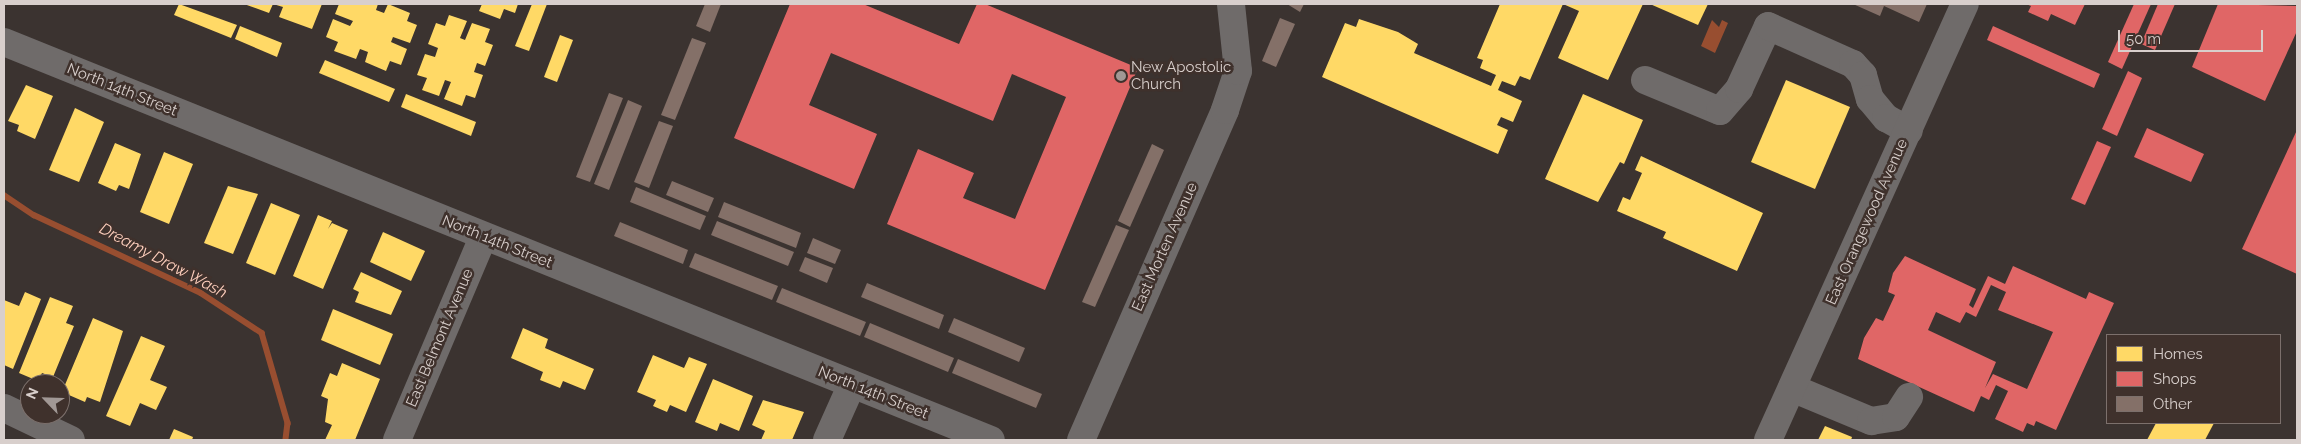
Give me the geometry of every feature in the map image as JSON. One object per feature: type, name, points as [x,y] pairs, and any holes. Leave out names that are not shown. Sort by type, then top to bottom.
[{"type":"street","name":"East Morten Avenue","points":[[1212,4],[1237,51]]},
{"type":"street","name":"East Morten Avenue","points":[[1081,440],[1225,110],[1238,71],[1231,4]]},
{"type":"street","name":"East Orangewood Avenue","points":[[1768,440],[1965,4]]},
{"type":"street","points":[[1645,80],[1720,111],[1739,90],[1768,26],[1853,64],[1875,105],[1886,118],[1909,130]]},
{"type":"street","name":"North 14th Street","points":[[4,42],[987,439]]},
{"type":"street","name":"East Belmont Avenue","points":[[397,440],[484,236]]},
{"type":"street","points":[[827,440],[852,384]]},
{"type":"street","points":[[1792,388],[1871,421],[1896,416],[1909,396]]},
{"type":"street","points":[[4,408],[71,440]]},
{"type":"shaded area","points":[[1712,20],[1719,27],[1722,20],[1728,23],[1715,53],[1701,46]]},
{"type":"building: Homes","points":[[179,4],[237,25],[231,38],[174,15]]},
{"type":"building: Homes","points":[[244,4],[273,4],[269,13]]},
{"type":"building: Homes","points":[[273,4],[322,4],[312,29],[279,17],[283,7]]},
{"type":"building: Homes","points":[[339,4],[378,4],[376,10],[384,13],[388,4],[410,13],[407,21],[417,25],[410,43],[393,37],[391,42],[407,49],[401,65],[390,61],[386,71],[365,62],[368,52],[360,49],[356,59],[334,51],[338,42],[326,37],[333,19],[350,26],[353,21],[335,14]]},
{"type":"building: Homes","points":[[482,4],[518,4],[515,13],[504,9],[500,19],[479,11]]},
{"type":"building: Homes","points":[[532,4],[547,4],[529,51],[515,46]]},
{"type":"building: Homes","points":[[1500,4],[1563,4],[1530,80],[1520,76],[1515,86],[1502,81],[1498,90],[1522,101],[1513,122],[1501,117],[1497,125],[1508,130],[1498,154],[1322,77],[1345,23],[1356,27],[1359,19],[1398,32],[1418,44],[1414,53],[1491,86],[1496,75],[1480,68],[1483,60],[1477,58]]},
{"type":"building: Homes","points":[[1563,4],[1643,4],[1608,80],[1558,58],[1579,11]]},
{"type":"building: Homes","points":[[1650,4],[1708,4],[1698,25]]},
{"type":"building: Homes","points":[[449,15],[467,21],[460,38],[465,40],[472,23],[490,29],[485,42],[493,45],[485,66],[477,63],[474,72],[483,75],[475,98],[466,95],[462,106],[444,99],[451,82],[445,80],[439,96],[422,90],[427,78],[417,75],[425,54],[435,57],[438,48],[428,44],[436,23],[445,26]]},
{"type":"building: Homes","points":[[240,26],[282,43],[277,57],[235,39]]},
{"type":"building: Homes","points":[[560,35],[573,40],[557,82],[544,77]]},
{"type":"building: Homes","points":[[325,60],[395,89],[389,102],[319,73]]},
{"type":"building: Homes","points":[[1786,80],[1850,107],[1815,189],[1751,162]]},
{"type":"building: Homes","points":[[26,85],[53,96],[35,139],[17,131],[19,125],[8,121]]},
{"type":"building: Homes","points":[[406,94],[476,122],[471,136],[401,107]]},
{"type":"building: Homes","points":[[1583,94],[1643,120],[1624,164],[1620,162],[1598,202],[1545,179]]},
{"type":"building: Homes","points":[[75,108],[104,122],[79,182],[49,170]]},
{"type":"building: Homes","points":[[115,143],[141,154],[129,189],[119,185],[116,191],[98,183]]},
{"type":"building: Homes","points":[[164,152],[193,164],[169,224],[140,212]]},
{"type":"building: Homes","points":[[1641,156],[1763,213],[1737,271],[1663,238],[1666,232],[1617,211],[1623,197],[1630,200],[1642,173],[1635,170]]},
{"type":"building: Homes","points":[[228,186],[258,194],[233,254],[204,243]]},
{"type":"building: Homes","points":[[271,203],[300,215],[275,275],[246,263]]},
{"type":"building: Homes","points":[[318,215],[332,221],[328,229],[332,223],[348,230],[323,289],[293,276]]},
{"type":"building: Homes","points":[[383,232],[425,251],[411,281],[370,262]]},
{"type":"building: Homes","points":[[361,272],[402,291],[391,315],[355,302],[359,292],[353,289]]},
{"type":"building: Homes","points":[[25,292],[41,299],[13,369],[4,365],[4,300],[19,306]]},
{"type":"building: Homes","points":[[50,297],[73,306],[66,323],[74,326],[54,374],[19,373]]},
{"type":"building: Homes","points":[[333,309],[393,334],[380,365],[321,340]]},
{"type":"building: Homes","points":[[93,318],[123,331],[100,402],[87,397],[85,402],[70,395],[70,374]]},
{"type":"building: Homes","points":[[523,328],[548,339],[545,348],[594,369],[585,390],[563,381],[560,388],[540,380],[543,372],[511,358]]},
{"type":"building: Homes","points":[[141,336],[165,346],[150,380],[167,387],[156,410],[140,403],[130,426],[106,416]]},
{"type":"building: Homes","points":[[653,355],[684,368],[689,357],[707,364],[686,412],[670,405],[667,412],[653,406],[656,400],[637,392]]},
{"type":"building: Homes","points":[[342,363],[380,379],[355,440],[325,440],[332,425],[325,422],[328,399],[321,396],[330,373],[337,376]]},
{"type":"building: Homes","points":[[713,379],[753,396],[739,431],[720,423],[717,431],[695,422]]},
{"type":"building: Homes","points":[[763,400],[804,412],[792,440],[761,440],[765,431],[752,425]]},
{"type":"building: Homes","points":[[2155,424],[2213,424],[2205,440],[2147,440]]},
{"type":"building: Homes","points":[[1825,426],[1852,437],[1851,440],[1818,440]]},
{"type":"building: Homes","points":[[174,429],[193,437],[192,440],[169,440]]},
{"type":"building: Shops","points":[[790,4],[863,4],[959,44],[977,4],[985,4],[1138,68],[1045,290],[887,224],[918,149],[974,173],[963,198],[1015,219],[1066,97],[1012,74],[993,121],[831,53],[809,105],[877,134],[854,189],[734,138]]},
{"type":"building: Shops","points":[[2026,4],[2085,4],[2075,25],[2051,14],[2048,21],[2028,12],[2031,6]]},
{"type":"building: Shops","points":[[2134,4],[2151,4],[2122,69],[2108,62]]},
{"type":"building: Shops","points":[[2158,4],[2175,4],[2155,50],[2141,44]]},
{"type":"building: Shops","points":[[2218,4],[2297,6],[2297,31],[2265,101],[2192,67]]},
{"type":"building: Shops","points":[[1993,26],[2100,74],[2094,88],[1987,40]]},
{"type":"building: Shops","points":[[2128,71],[2142,78],[2117,136],[2102,129]]},
{"type":"building: Shops","points":[[2147,128],[2204,154],[2191,182],[2134,157]]},
{"type":"building: Shops","points":[[2297,130],[2297,274],[2242,249]]},
{"type":"building: Shops","points":[[2097,141],[2111,147],[2085,205],[2071,199]]},
{"type":"building: Shops","points":[[1905,256],[1976,289],[1969,305],[1973,308],[1988,276],[2005,284],[2013,266],[2086,299],[2089,292],[2114,303],[2056,430],[2036,421],[2034,426],[2027,423],[2023,432],[1995,419],[2008,391],[1996,385],[1989,400],[1981,396],[1974,412],[1858,359],[1864,338],[1876,318],[1883,321],[1895,295],[1888,292],[1893,273]],"holes":[[[1991,285],[2006,292],[1998,310],[2053,332],[2027,389],[1993,374],[1985,388],[1996,362],[1928,330],[1936,312],[1960,323],[1966,312],[1976,317]]]},
{"type":"building: Other","points":[[705,4],[721,4],[710,32],[696,26]]},
{"type":"building: Other","points":[[1287,4],[1304,4],[1300,12]]},
{"type":"building: Other","points":[[1853,4],[1927,4],[1919,22],[1884,6],[1880,16]]},
{"type":"building: Other","points":[[1280,18],[1295,24],[1276,67],[1262,61]]},
{"type":"building: Other","points":[[692,38],[706,43],[675,120],[661,115]]},
{"type":"building: Other","points":[[609,93],[623,98],[590,182],[576,177]]},
{"type":"building: Other","points":[[628,100],[642,106],[609,190],[594,184]]},
{"type":"building: Other","points":[[659,121],[673,126],[649,188],[634,182]]},
{"type":"building: Other","points":[[1152,144],[1164,150],[1130,227],[1118,221]]},
{"type":"building: Other","points":[[672,181],[714,198],[708,212],[666,195]]},
{"type":"building: Other","points":[[636,187],[706,216],[700,230],[630,202]]},
{"type":"building: Other","points":[[724,202],[801,233],[796,248],[718,217]]},
{"type":"building: Other","points":[[717,221],[794,252],[788,266],[711,235]]},
{"type":"building: Other","points":[[620,222],[688,250],[683,264],[614,236]]},
{"type":"building: Other","points":[[1116,225],[1129,230],[1095,307],[1082,302]]},
{"type":"building: Other","points":[[813,238],[841,250],[835,264],[807,253]]},
{"type":"building: Other","points":[[695,253],[778,286],[772,300],[689,267]]},
{"type":"building: Other","points":[[805,257],[833,268],[827,283],[799,271]]},
{"type":"building: Other","points":[[867,283],[944,315],[939,329],[861,297]]},
{"type":"building: Other","points":[[782,288],[866,322],[860,336],[776,302]]},
{"type":"building: Other","points":[[954,318],[1025,348],[1019,362],[948,332]]},
{"type":"building: Other","points":[[870,323],[954,358],[948,372],[864,337]]},
{"type":"building: Other","points":[[958,359],[1042,394],[1036,408],[952,373]]},
{"type":"waterway","name":"Dreamy Draw Wash","points":[[4,195],[34,215],[201,293],[262,333],[288,423],[286,440]]},
{"type":"place","name":"New Apostolic Church","points":[[1121,76]]}]
